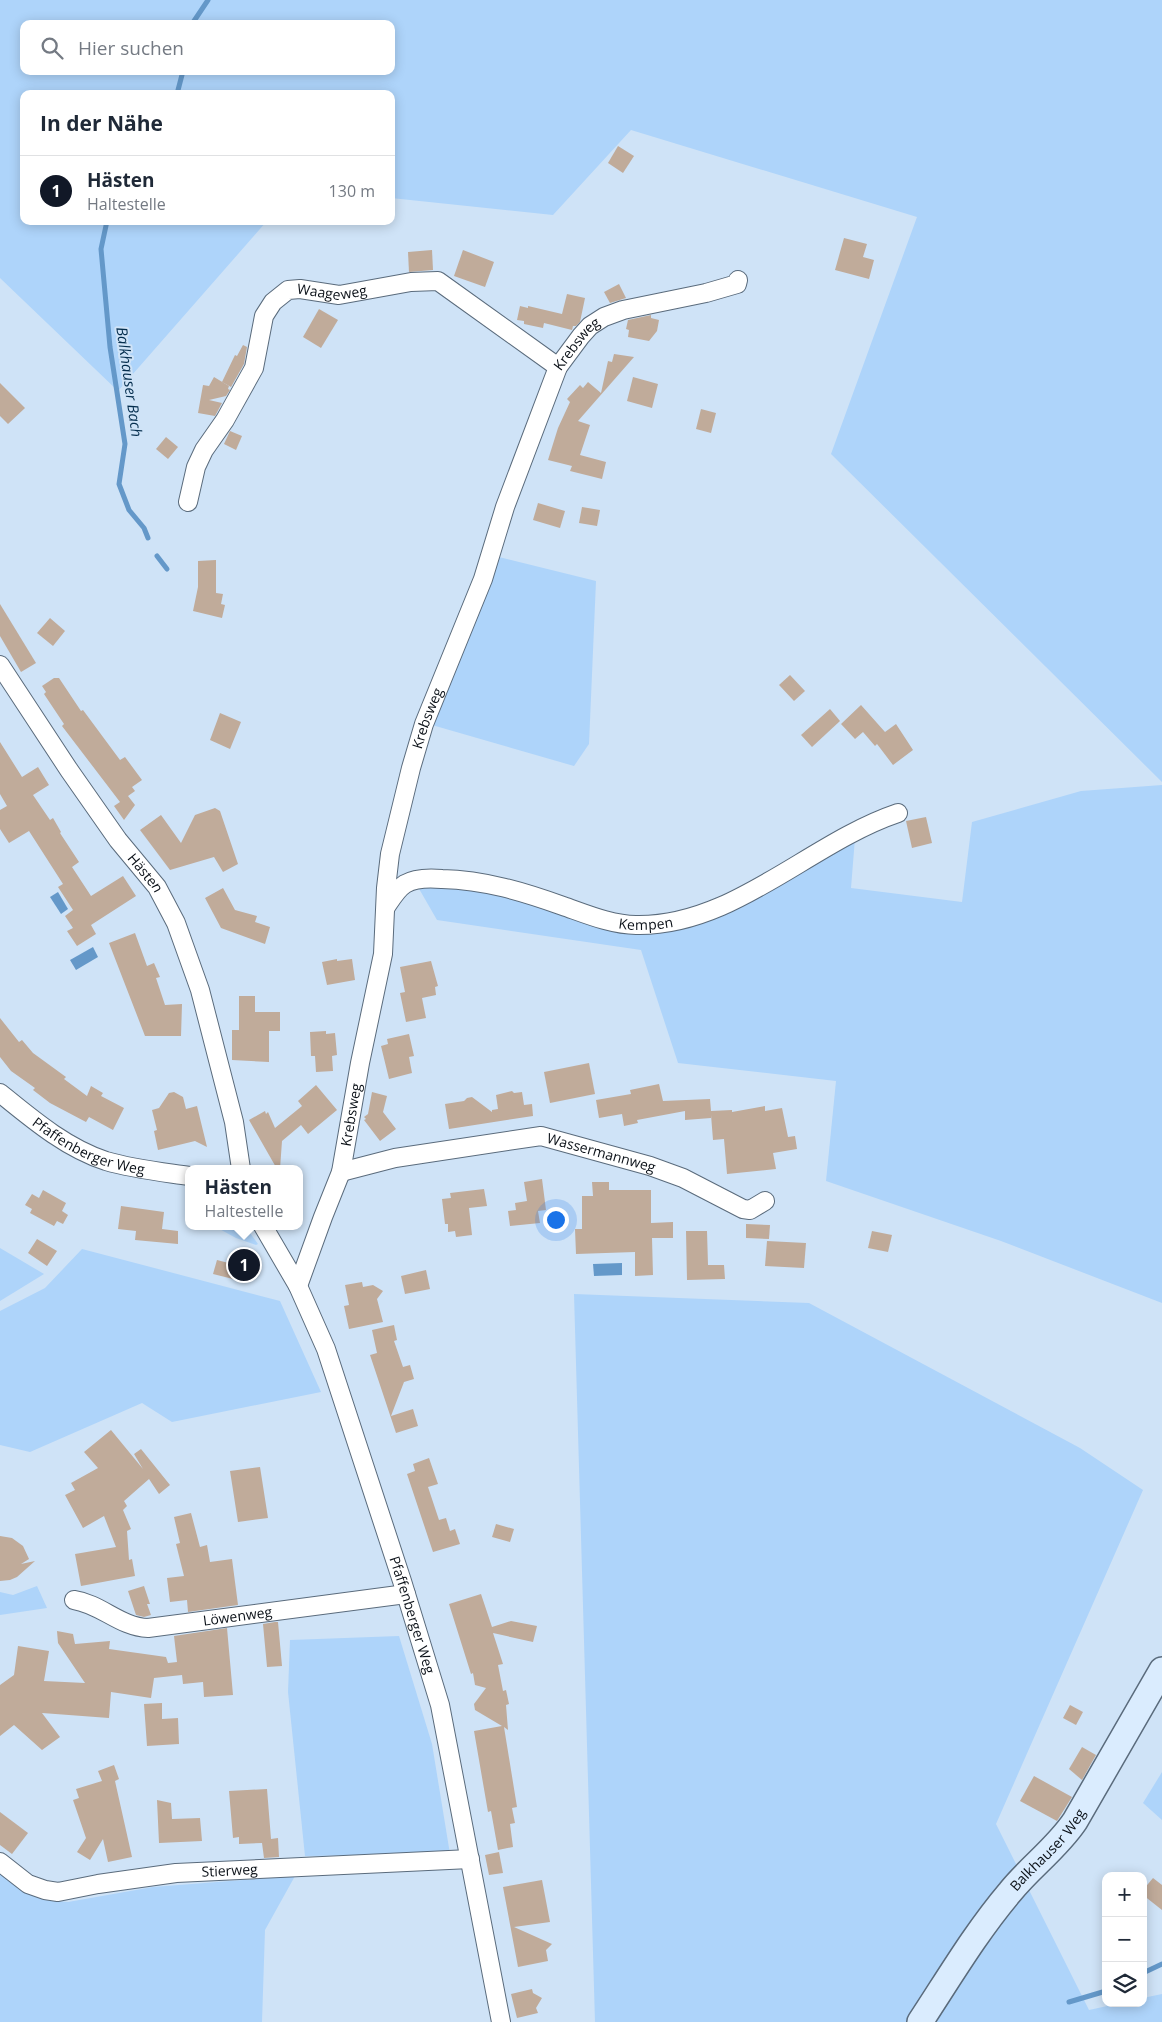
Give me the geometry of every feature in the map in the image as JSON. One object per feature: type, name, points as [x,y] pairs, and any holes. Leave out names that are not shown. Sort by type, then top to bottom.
[{"type":"main road","name":"Balkhauser Weg","points":[[920,2022],[1009,1892],[1070,1828],[1162,1670]]},
{"type":"street","name":"Krebsweg","points":[[298,1286],[341,1172],[360,1063],[383,954],[386,888],[390,854],[400,807],[417,745],[483,578],[504,507],[558,367],[590,326],[604,317],[623,310],[716,290],[737,284],[738,280]]},
{"type":"street","name":"Waageweg","points":[[188,502],[196,467],[204,450],[225,420],[254,368],[262,322],[267,310],[278,296],[288,290],[300,289],[338,295],[411,282],[438,281],[558,367]]},
{"type":"street","name":"Hästen","points":[[0,665],[118,840],[157,887],[176,923],[202,999],[234,1122],[240,1165]]},
{"type":"street","name":"Kempen","points":[[386,907],[397,890],[406,883],[422,880],[473,880],[520,891],[608,920],[634,925],[673,923],[696,916],[736,898],[851,833],[877,820],[898,813]]},
{"type":"street","name":"Pfaffenberger Weg","points":[[0,1093],[47,1130],[90,1154],[121,1164],[185,1175]]},
{"type":"street","name":"Wassermannweg","points":[[341,1172],[395,1158],[541,1136],[650,1166],[683,1178],[743,1209],[750,1210],[765,1201]]},
{"type":"street","name":"Pfaffenberger Weg","points":[[265,1230],[298,1286],[326,1349],[440,1705],[501,2022]]},
{"type":"street","name":"Löwenweg","points":[[74,1600],[94,1605],[130,1625],[148,1628],[406,1594]]},
{"type":"street","name":"Stierweg","points":[[0,1862],[28,1884],[58,1892],[98,1884],[176,1873],[470,1859]]},
{"type":"shaded area","points":[[0,0],[1162,0],[1162,782],[831,454],[917,217],[631,130],[553,215],[395,198],[395,90],[20,90],[20,225],[263,225],[118,391],[0,278]]},
{"type":"shaded area","points":[[499,557],[596,581],[589,744],[574,766],[432,725]]},
{"type":"shaded area","points":[[1162,785],[1162,1303],[1001,1241],[826,1181],[836,1081],[678,1063],[641,950],[437,920],[418,887],[488,887],[653,931],[715,919],[759,891],[855,838],[851,888],[962,902],[972,822],[1081,791]]},
{"type":"shaded area","points":[[58,892],[68,909],[61,914],[50,897]]},
{"type":"shaded area","points":[[93,947],[98,957],[76,970],[70,960]]},
{"type":"shaded area","points":[[221,1230],[248,1230],[258,1244],[256,1245],[236,1238]]},
{"type":"shaded area","points":[[0,1248],[44,1274],[0,1301]]},
{"type":"shaded area","points":[[82,1249],[280,1301],[321,1392],[172,1422],[142,1403],[30,1452],[0,1445],[0,1311],[45,1288]]},
{"type":"shaded area","points":[[622,1263],[622,1275],[594,1276],[593,1264]]},
{"type":"shaded area","points":[[574,1294],[809,1303],[1080,1448],[1143,1490],[996,1824],[1089,2010],[1103,2007],[1147,2007],[1147,1997],[1162,1994],[1162,2022],[595,2022]]},
{"type":"shaded area","points":[[37,1586],[47,1608],[0,1615],[0,1592],[13,1595]]},
{"type":"shaded area","points":[[399,1636],[432,1744],[450,1854],[305,1856],[288,1692],[290,1640]]},
{"type":"shaded area","points":[[1162,1772],[1162,1820],[1143,1803]]},
{"type":"shaded area","points":[[4,1872],[28,1890],[47,1900],[68,1902],[153,1887],[295,1876],[265,1930],[262,2022],[0,2022],[0,1873]]},
{"type":"building","points":[[618,146],[634,156],[623,173],[608,163]]},
{"type":"building","points":[[844,238],[867,244],[863,257],[874,260],[869,279],[835,270]]},
{"type":"building","points":[[432,250],[433,270],[409,272],[408,252]]},
{"type":"building","points":[[463,250],[494,262],[485,287],[454,276]]},
{"type":"building","points":[[619,284],[626,298],[610,303],[604,292]]},
{"type":"building","points":[[567,294],[585,298],[580,322],[573,326],[572,330],[544,323],[543,328],[524,324],[524,321],[517,320],[520,306],[562,314]]},
{"type":"building","points":[[319,309],[338,320],[321,348],[303,337]]},
{"type":"building","points":[[651,315],[651,318],[659,320],[657,331],[649,341],[628,337],[629,330],[626,329],[628,320]]},
{"type":"building","points":[[243,345],[247,347],[244,364],[231,387],[222,382],[235,355],[237,356]]},
{"type":"building","points":[[614,354],[634,357],[578,421],[590,425],[580,455],[606,462],[602,479],[570,471],[572,466],[548,460],[558,428],[570,402],[567,399],[580,385],[583,388],[588,382],[601,393],[608,361],[612,362]]},
{"type":"building","points":[[214,377],[229,386],[228,389],[230,390],[226,396],[209,400],[222,403],[215,416],[198,413],[203,385],[209,386]]},
{"type":"building","points":[[633,377],[658,384],[652,408],[627,401]]},
{"type":"building","points":[[0,383],[25,408],[8,424],[0,416]]},
{"type":"building","points":[[701,409],[716,413],[711,433],[696,429]]},
{"type":"building","points":[[230,431],[242,436],[236,450],[224,444]]},
{"type":"building","points":[[166,437],[178,447],[168,459],[156,449]]},
{"type":"building","points":[[538,503],[565,511],[560,528],[533,520]]},
{"type":"building","points":[[582,507],[600,510],[597,526],[579,523]]},
{"type":"building","points":[[216,560],[216,593],[223,594],[221,604],[225,605],[222,618],[193,611],[198,587],[198,561]]},
{"type":"building","points":[[0,604],[36,663],[21,672],[0,636]]},
{"type":"building","points":[[50,618],[65,631],[53,646],[37,633]]},
{"type":"building","points":[[790,675],[805,691],[794,701],[779,685]]},
{"type":"building","points":[[54,678],[59,678],[81,711],[83,710],[120,760],[125,757],[142,780],[132,787],[135,791],[128,796],[135,805],[124,820],[114,806],[120,802],[62,726],[64,724],[44,694],[46,692],[42,686]]},
{"type":"building","points":[[861,705],[885,732],[896,724],[913,750],[893,765],[877,744],[875,746],[863,732],[855,739],[841,724]]},
{"type":"building","points":[[830,709],[840,721],[812,747],[801,735]]},
{"type":"building","points":[[220,713],[241,722],[230,749],[210,740]]},
{"type":"building","points":[[0,742],[22,777],[38,767],[49,785],[33,795],[50,820],[53,818],[60,833],[79,862],[72,867],[91,896],[123,876],[136,896],[91,925],[96,934],[77,946],[67,931],[73,928],[65,916],[73,910],[58,887],[63,884],[29,831],[9,843],[0,829],[0,810],[7,806],[0,794]]},
{"type":"building","points":[[215,808],[220,811],[238,864],[223,872],[214,857],[170,870],[140,830],[161,815],[181,843],[195,815]]},
{"type":"building","points":[[926,817],[932,843],[912,848],[906,821]]},
{"type":"building","points":[[223,888],[235,910],[257,916],[255,922],[270,927],[265,944],[221,928],[205,898]]},
{"type":"building","points":[[135,933],[147,966],[154,963],[160,977],[156,978],[165,1005],[182,1004],[181,1036],[145,1036],[109,943]]},
{"type":"building","points":[[337,959],[337,961],[352,959],[355,980],[327,985],[322,962]]},
{"type":"building","points":[[431,961],[438,986],[435,987],[436,995],[422,998],[426,1018],[406,1022],[400,993],[405,992],[400,967]]},
{"type":"building","points":[[239,996],[255,996],[255,1012],[280,1012],[280,1031],[269,1031],[269,1062],[232,1060],[232,1030],[239,1030]]},
{"type":"building","points":[[0,1018],[19,1042],[22,1040],[33,1053],[66,1077],[64,1079],[87,1096],[91,1086],[103,1093],[101,1096],[124,1108],[113,1130],[89,1117],[86,1122],[50,1103],[33,1090],[35,1088],[11,1071],[0,1057]]},
{"type":"building","points":[[326,1031],[326,1034],[335,1033],[337,1055],[332,1056],[333,1071],[316,1072],[315,1056],[311,1056],[310,1032]]},
{"type":"building","points":[[409,1034],[414,1056],[409,1057],[412,1073],[389,1079],[381,1046],[388,1044],[387,1039]]},
{"type":"building","points":[[589,1063],[595,1094],[550,1103],[544,1072]]},
{"type":"building","points":[[659,1084],[663,1101],[710,1099],[711,1111],[732,1110],[732,1112],[765,1106],[765,1111],[782,1108],[788,1137],[795,1136],[797,1149],[773,1153],[776,1169],[727,1174],[724,1139],[713,1140],[711,1115],[711,1118],[685,1120],[685,1111],[637,1120],[638,1123],[624,1126],[622,1114],[599,1118],[596,1100],[631,1094],[630,1090]]},
{"type":"building","points":[[316,1085],[337,1110],[308,1134],[301,1125],[282,1141],[280,1165],[275,1165],[249,1120],[265,1111],[266,1114],[268,1112],[275,1128],[302,1106],[298,1101]]},
{"type":"building","points":[[512,1091],[514,1093],[522,1092],[524,1105],[532,1104],[533,1116],[449,1129],[445,1104],[464,1101],[472,1097],[492,1112],[492,1110],[498,1109],[496,1095]]},
{"type":"building","points":[[174,1092],[183,1097],[186,1109],[197,1106],[207,1147],[195,1141],[158,1150],[154,1131],[157,1130],[152,1110],[159,1108],[169,1093]]},
{"type":"building","points":[[372,1092],[387,1096],[383,1112],[396,1129],[380,1141],[364,1120],[366,1119],[364,1117],[368,1114]]},
{"type":"building","points":[[542,1179],[546,1210],[538,1211],[540,1223],[510,1226],[508,1211],[516,1210],[515,1203],[527,1201],[524,1182]]},
{"type":"building","points":[[592,1182],[609,1182],[609,1190],[651,1190],[651,1223],[673,1222],[673,1238],[652,1238],[653,1275],[635,1276],[635,1252],[576,1254],[575,1229],[582,1229],[582,1196],[593,1196]]},
{"type":"building","points":[[484,1189],[487,1206],[469,1208],[472,1235],[456,1237],[455,1231],[448,1232],[448,1224],[445,1224],[442,1199],[451,1198],[450,1193]]},
{"type":"building","points":[[43,1190],[66,1203],[62,1211],[68,1215],[63,1224],[57,1221],[54,1226],[30,1213],[32,1209],[25,1205],[32,1194],[39,1198]]},
{"type":"building","points":[[121,1206],[164,1212],[162,1229],[178,1231],[178,1244],[135,1240],[136,1231],[118,1229]]},
{"type":"building","points":[[746,1224],[770,1225],[769,1239],[746,1238]]},
{"type":"building","points":[[686,1231],[707,1231],[708,1265],[724,1265],[725,1279],[687,1280]]},
{"type":"building","points":[[872,1231],[892,1235],[888,1252],[868,1248]]},
{"type":"building","points":[[37,1239],[57,1251],[47,1266],[28,1253]]},
{"type":"building","points":[[767,1241],[806,1243],[804,1268],[765,1266]]},
{"type":"building","points":[[217,1260],[244,1267],[241,1281],[213,1274]]},
{"type":"building","points":[[426,1270],[430,1289],[405,1294],[401,1276]]},
{"type":"building","points":[[362,1282],[363,1287],[373,1285],[383,1291],[377,1299],[383,1322],[349,1329],[344,1306],[349,1305],[345,1285]]},
{"type":"building","points":[[394,1325],[397,1340],[394,1341],[403,1367],[410,1365],[414,1379],[404,1382],[391,1416],[413,1409],[418,1426],[396,1433],[370,1355],[377,1353],[372,1330]]},
{"type":"building","points":[[111,1430],[143,1469],[134,1454],[141,1449],[170,1485],[159,1494],[149,1479],[124,1501],[127,1506],[123,1510],[131,1529],[127,1531],[129,1560],[132,1559],[135,1576],[81,1586],[75,1554],[116,1547],[104,1516],[83,1528],[65,1495],[75,1490],[71,1483],[98,1468],[84,1452]]},
{"type":"building","points":[[429,1458],[438,1484],[428,1487],[439,1520],[446,1518],[450,1531],[455,1529],[460,1544],[433,1552],[407,1474],[415,1471],[413,1464]]},
{"type":"building","points":[[260,1467],[268,1518],[238,1522],[230,1471]]},
{"type":"building","points":[[191,1513],[200,1547],[207,1545],[210,1562],[232,1559],[238,1605],[188,1612],[187,1600],[170,1602],[167,1578],[184,1576],[176,1544],[180,1543],[174,1517]]},
{"type":"building","points":[[496,1524],[514,1529],[510,1542],[492,1537]]},
{"type":"building","points":[[0,1536],[12,1538],[23,1546],[29,1559],[21,1564],[35,1561],[17,1577],[10,1580],[0,1581]]},
{"type":"building","points":[[144,1586],[150,1604],[147,1604],[151,1615],[144,1617],[136,1615],[128,1591]]},
{"type":"building","points":[[481,1594],[492,1627],[511,1621],[537,1626],[533,1642],[493,1633],[503,1664],[498,1665],[503,1691],[506,1690],[509,1704],[506,1705],[508,1730],[504,1727],[517,1807],[512,1808],[515,1823],[510,1824],[513,1847],[498,1850],[491,1811],[488,1812],[474,1731],[502,1726],[475,1710],[474,1704],[486,1688],[475,1685],[473,1673],[471,1674],[449,1604]]},
{"type":"building","points":[[278,1622],[282,1666],[267,1667],[263,1624]]},
{"type":"building","points":[[227,1628],[233,1695],[204,1697],[203,1682],[183,1684],[182,1675],[154,1678],[151,1698],[111,1692],[109,1718],[42,1713],[60,1737],[42,1750],[14,1725],[0,1736],[0,1685],[14,1675],[18,1646],[49,1651],[44,1681],[85,1683],[58,1643],[57,1631],[73,1634],[75,1644],[110,1641],[109,1649],[166,1657],[168,1663],[177,1662],[174,1636]]},
{"type":"building","points":[[162,1703],[162,1719],[178,1718],[179,1744],[147,1746],[144,1704]]},
{"type":"building","points":[[1070,1705],[1083,1712],[1076,1725],[1063,1718]]},
{"type":"building","points":[[1082,1747],[1096,1755],[1082,1780],[1069,1769]]},
{"type":"building","points":[[114,1765],[119,1779],[115,1781],[132,1857],[108,1862],[103,1839],[90,1860],[77,1852],[86,1838],[73,1800],[79,1798],[76,1789],[102,1781],[98,1771]]},
{"type":"building","points":[[1034,1776],[1072,1797],[1057,1821],[1020,1801]]},
{"type":"building","points":[[267,1789],[271,1839],[278,1838],[279,1857],[264,1858],[262,1843],[239,1844],[239,1837],[233,1838],[229,1791]]},
{"type":"building","points":[[157,1800],[171,1803],[172,1819],[200,1818],[202,1841],[159,1843]]},
{"type":"building","points":[[0,1812],[28,1833],[12,1854],[0,1845]]},
{"type":"building","points":[[499,1852],[503,1873],[489,1875],[485,1855]]},
{"type":"building","points":[[1153,1878],[1162,1885],[1162,1910],[1147,1898],[1147,1885]]},
{"type":"building","points":[[542,1880],[550,1922],[514,1927],[552,1944],[546,1950],[548,1961],[518,1967],[503,1887]]},
{"type":"building","points":[[532,1989],[533,1993],[542,1998],[536,2008],[538,2013],[517,2018],[511,1994]]},
{"type":"waterway","name":"Balkhauser Bach","points":[[195,20],[208,0]]},
{"type":"waterway","name":"Balkhauser Bach","points":[[178,90],[182,75]]},
{"type":"waterway","name":"Balkhauser Bach","points":[[106,225],[101,249],[110,347],[125,444],[119,484],[129,510],[144,528],[148,538]]},
{"type":"waterway","name":"Balkhauser Bach","points":[[157,556],[167,569]]},
{"type":"waterway","points":[[1147,1971],[1162,1964]]},
{"type":"waterway","points":[[1069,2002],[1102,1992]]},
{"type":"place","name":"Hästen","points":[[244,1265]]}]
